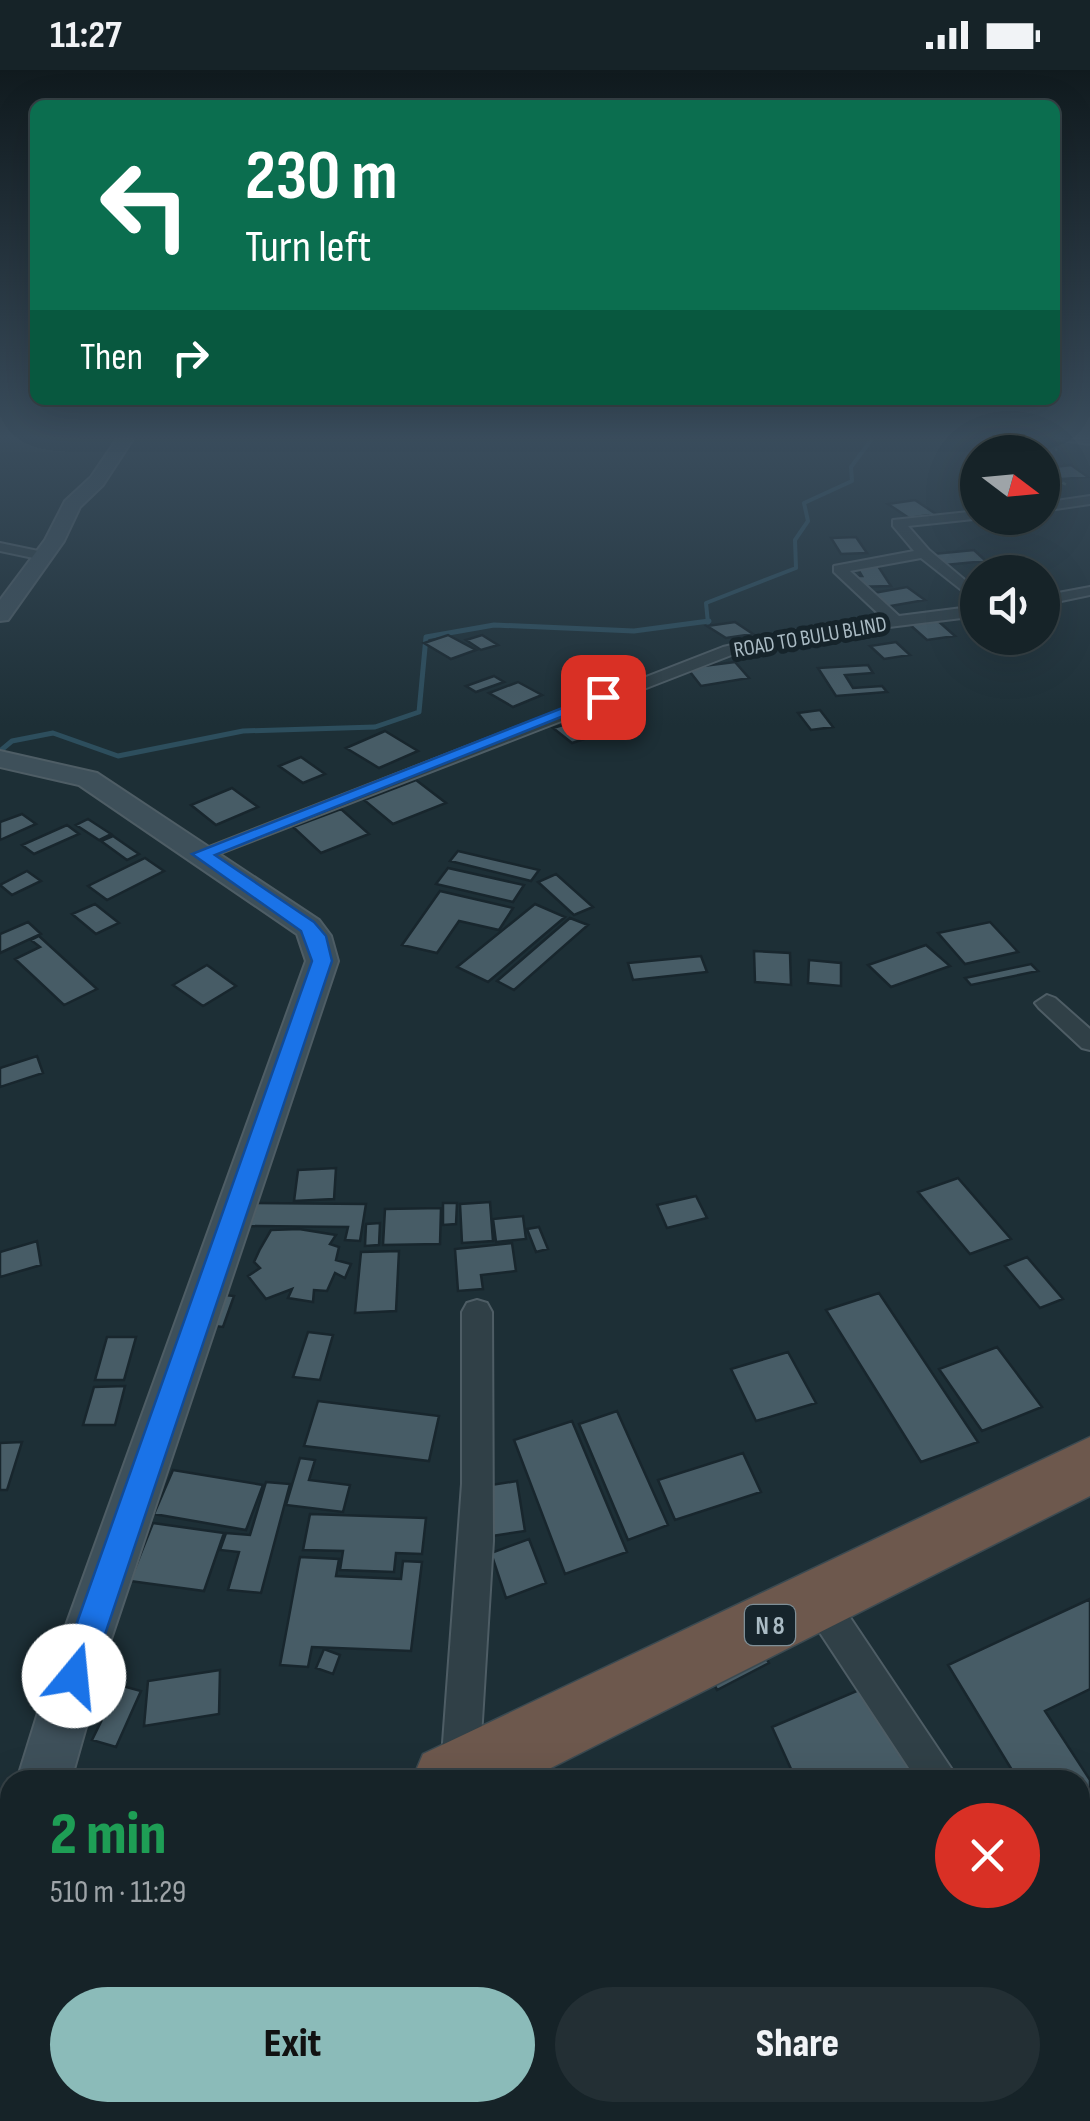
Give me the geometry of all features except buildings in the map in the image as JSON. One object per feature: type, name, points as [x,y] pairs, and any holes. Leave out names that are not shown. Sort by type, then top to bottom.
[{"type":"highway","name":"N 8","points":[[469,1770],[819,1602],[1090,1465]]},
{"type":"street","points":[[2,609],[55,535]]},
{"type":"street","points":[[909,535],[960,584]]},
{"type":"street","points":[[0,547],[42,556]]},
{"type":"street","points":[[894,620],[839,569],[924,553]]},
{"type":"street","points":[[1060,598],[1088,593]]},
{"type":"street","name":"ROAD TO BULU BLIND","points":[[201,854],[700,660],[767,640],[960,613]]},
{"type":"street","points":[[0,759],[88,779],[308,926],[316,936],[322,961],[85,1642],[47,1770]]},
{"type":"street","points":[[1047,1003],[1090,1042]]},
{"type":"street","points":[[455,1770],[478,1547],[482,1409],[477,1312]]},
{"type":"street","points":[[819,1602],[933,1770]]},
{"type":"waterway","points":[[708,621],[706,603],[796,568],[795,540],[799,535]]},
{"type":"waterway","points":[[0,751],[12,741],[53,733],[118,756],[243,731],[375,727],[419,712],[426,637],[494,625],[634,631],[708,621]]},
{"type":"route","points":[[74,1676],[322,961],[316,936],[308,926],[201,854],[603,697]]}]
